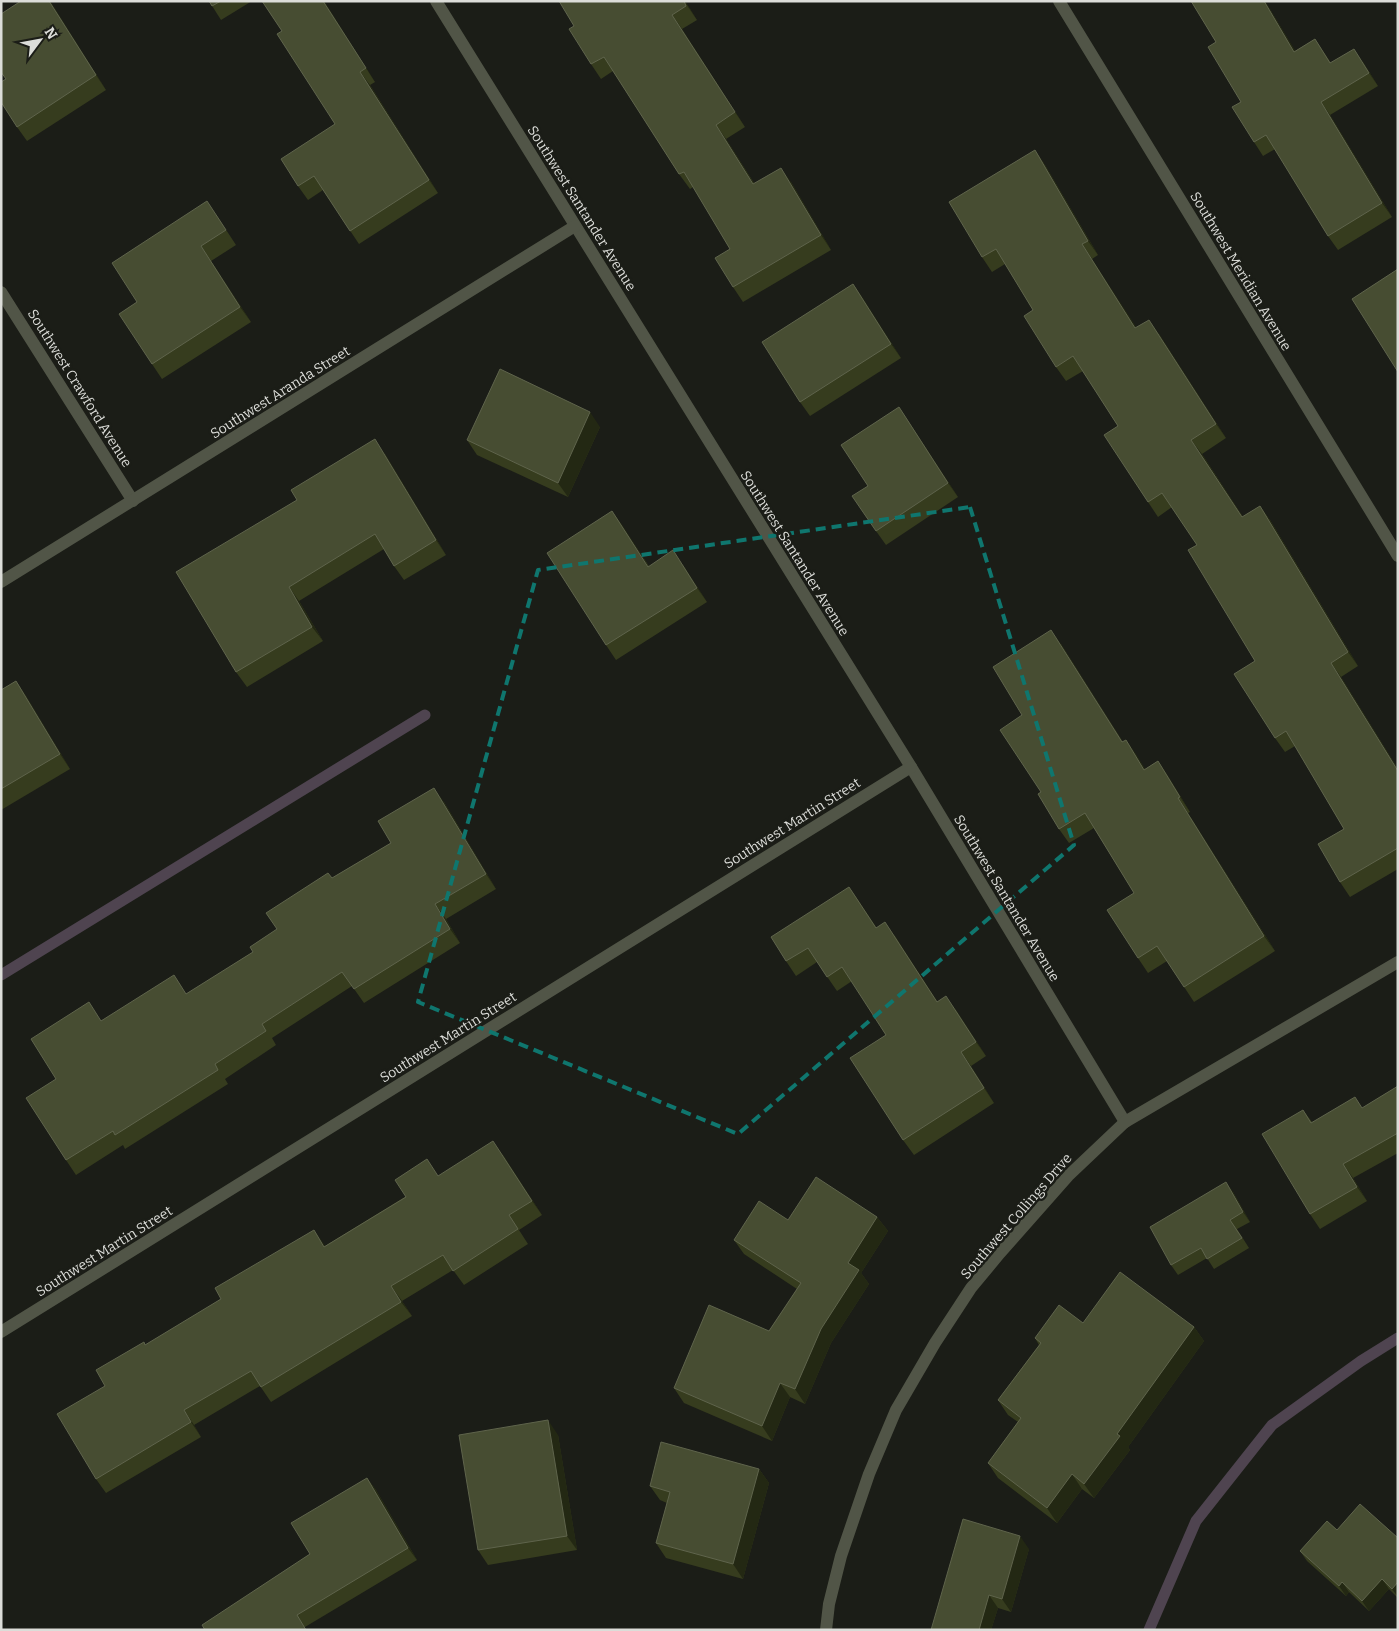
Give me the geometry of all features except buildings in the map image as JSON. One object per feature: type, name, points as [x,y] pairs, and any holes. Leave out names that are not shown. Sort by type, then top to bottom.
[{"type":"street","name":"Southwest Santander Avenue","points":[[436,1],[911,767],[1125,1122]]},
{"type":"street","name":"Southwest Meridian Avenue","points":[[1059,1],[1398,556]]},
{"type":"street","name":"Southwest Aranda Street","points":[[1,582],[575,226]]},
{"type":"street","name":"Southwest Crawford Avenue","points":[[1,292],[133,501]]},
{"type":"street","name":"Southwest Martin Street","points":[[1,1332],[911,767]]},
{"type":"street","name":"Southwest Collings Drive","points":[[826,1630],[829,1604],[841,1556],[869,1474],[896,1410],[935,1343],[972,1288],[1000,1253],[1068,1176],[1125,1122],[1398,962]]},
{"type":"highlighted area","points":[[970,507],[1074,845],[738,1134],[418,1002],[538,570]]},
{"type":"waterway","points":[[1,975],[425,715]]},
{"type":"waterway","points":[[1149,1630],[1196,1521],[1272,1425],[1361,1361],[1398,1338]]}]
